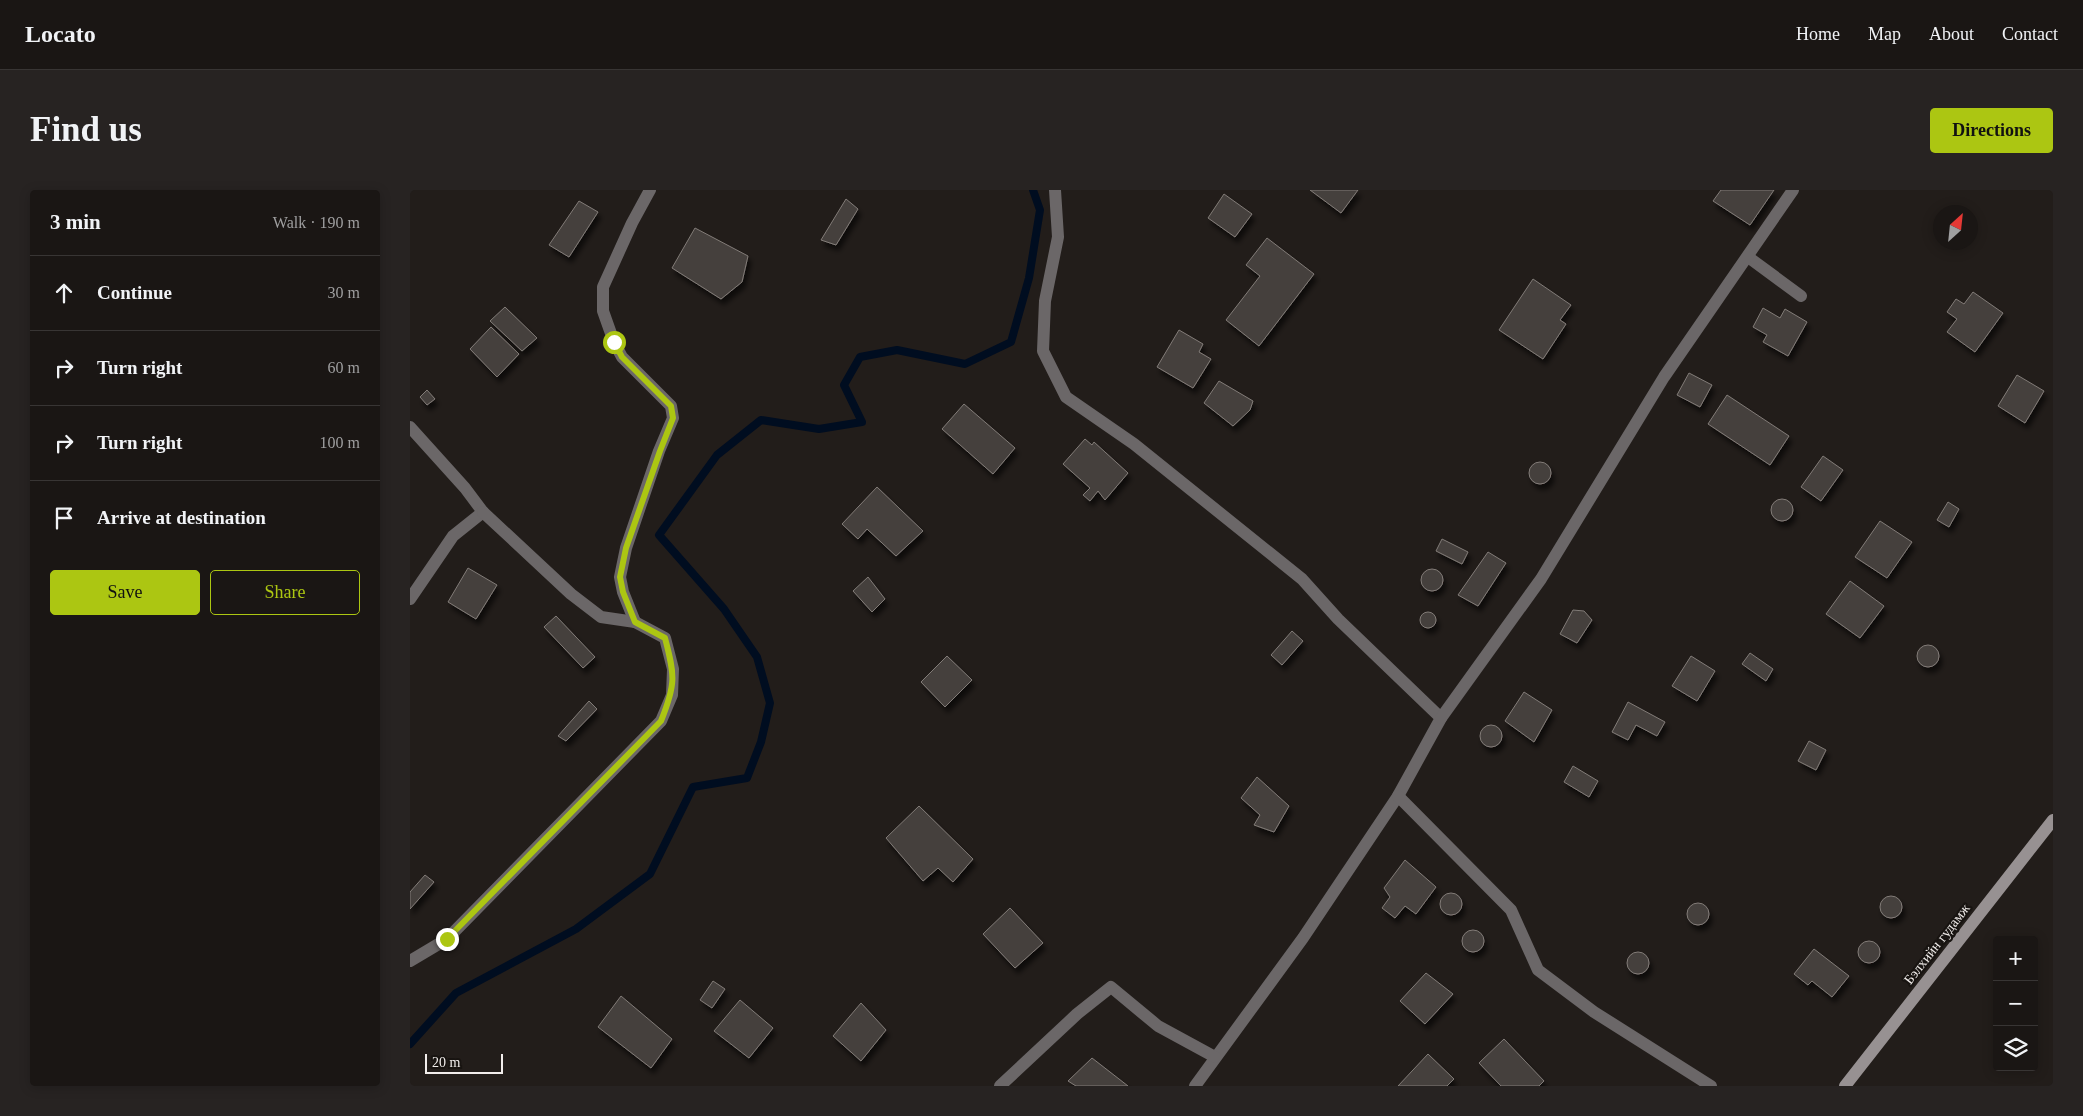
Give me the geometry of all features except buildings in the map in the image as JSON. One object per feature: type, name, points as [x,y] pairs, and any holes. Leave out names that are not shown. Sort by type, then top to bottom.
[{"type":"main road","name":"Бэлхийн гудамж","points":[[1845,1086],[2053,820]]},
{"type":"street","points":[[635,622],[623,592],[620,577],[626,548],[673,418],[671,406],[622,357],[614,342],[603,311],[603,288],[628,232],[650,190]]},
{"type":"street","points":[[1054,190],[1058,237],[1044,301],[1043,351],[1066,397],[1134,444],[1302,579],[1338,619],[1441,718]]},
{"type":"street","points":[[1194,1086],[1303,938],[1398,796],[1441,718],[1541,579],[1664,377],[1793,190]]},
{"type":"street","points":[[1748,257],[1801,296]]},
{"type":"street","points":[[410,427],[465,488],[483,512],[570,594],[601,617],[635,622],[665,638],[673,669],[672,695],[661,721],[447,939],[410,961]]},
{"type":"street","points":[[410,599],[453,536],[483,512]]},
{"type":"street","points":[[1398,796],[1510,910],[1538,970],[1594,1012],[1711,1086]]},
{"type":"street","points":[[1000,1086],[1077,1014],[1111,987],[1158,1026],[1214,1057]]},
{"type":"waterway","points":[[410,1044],[456,993],[576,929],[650,874],[693,787],[747,778],[761,742],[770,703],[757,657],[724,609],[659,535],[717,455],[761,420],[819,429],[862,422],[844,385],[860,357],[897,350],[965,364],[1011,342],[1029,278],[1040,210],[1033,190]]},
{"type":"route","points":[[447,939],[575,811],[661,721],[672,695],[673,669],[665,638],[635,622],[623,592],[620,577],[626,548],[673,418],[671,406],[622,357],[614,342]]}]
